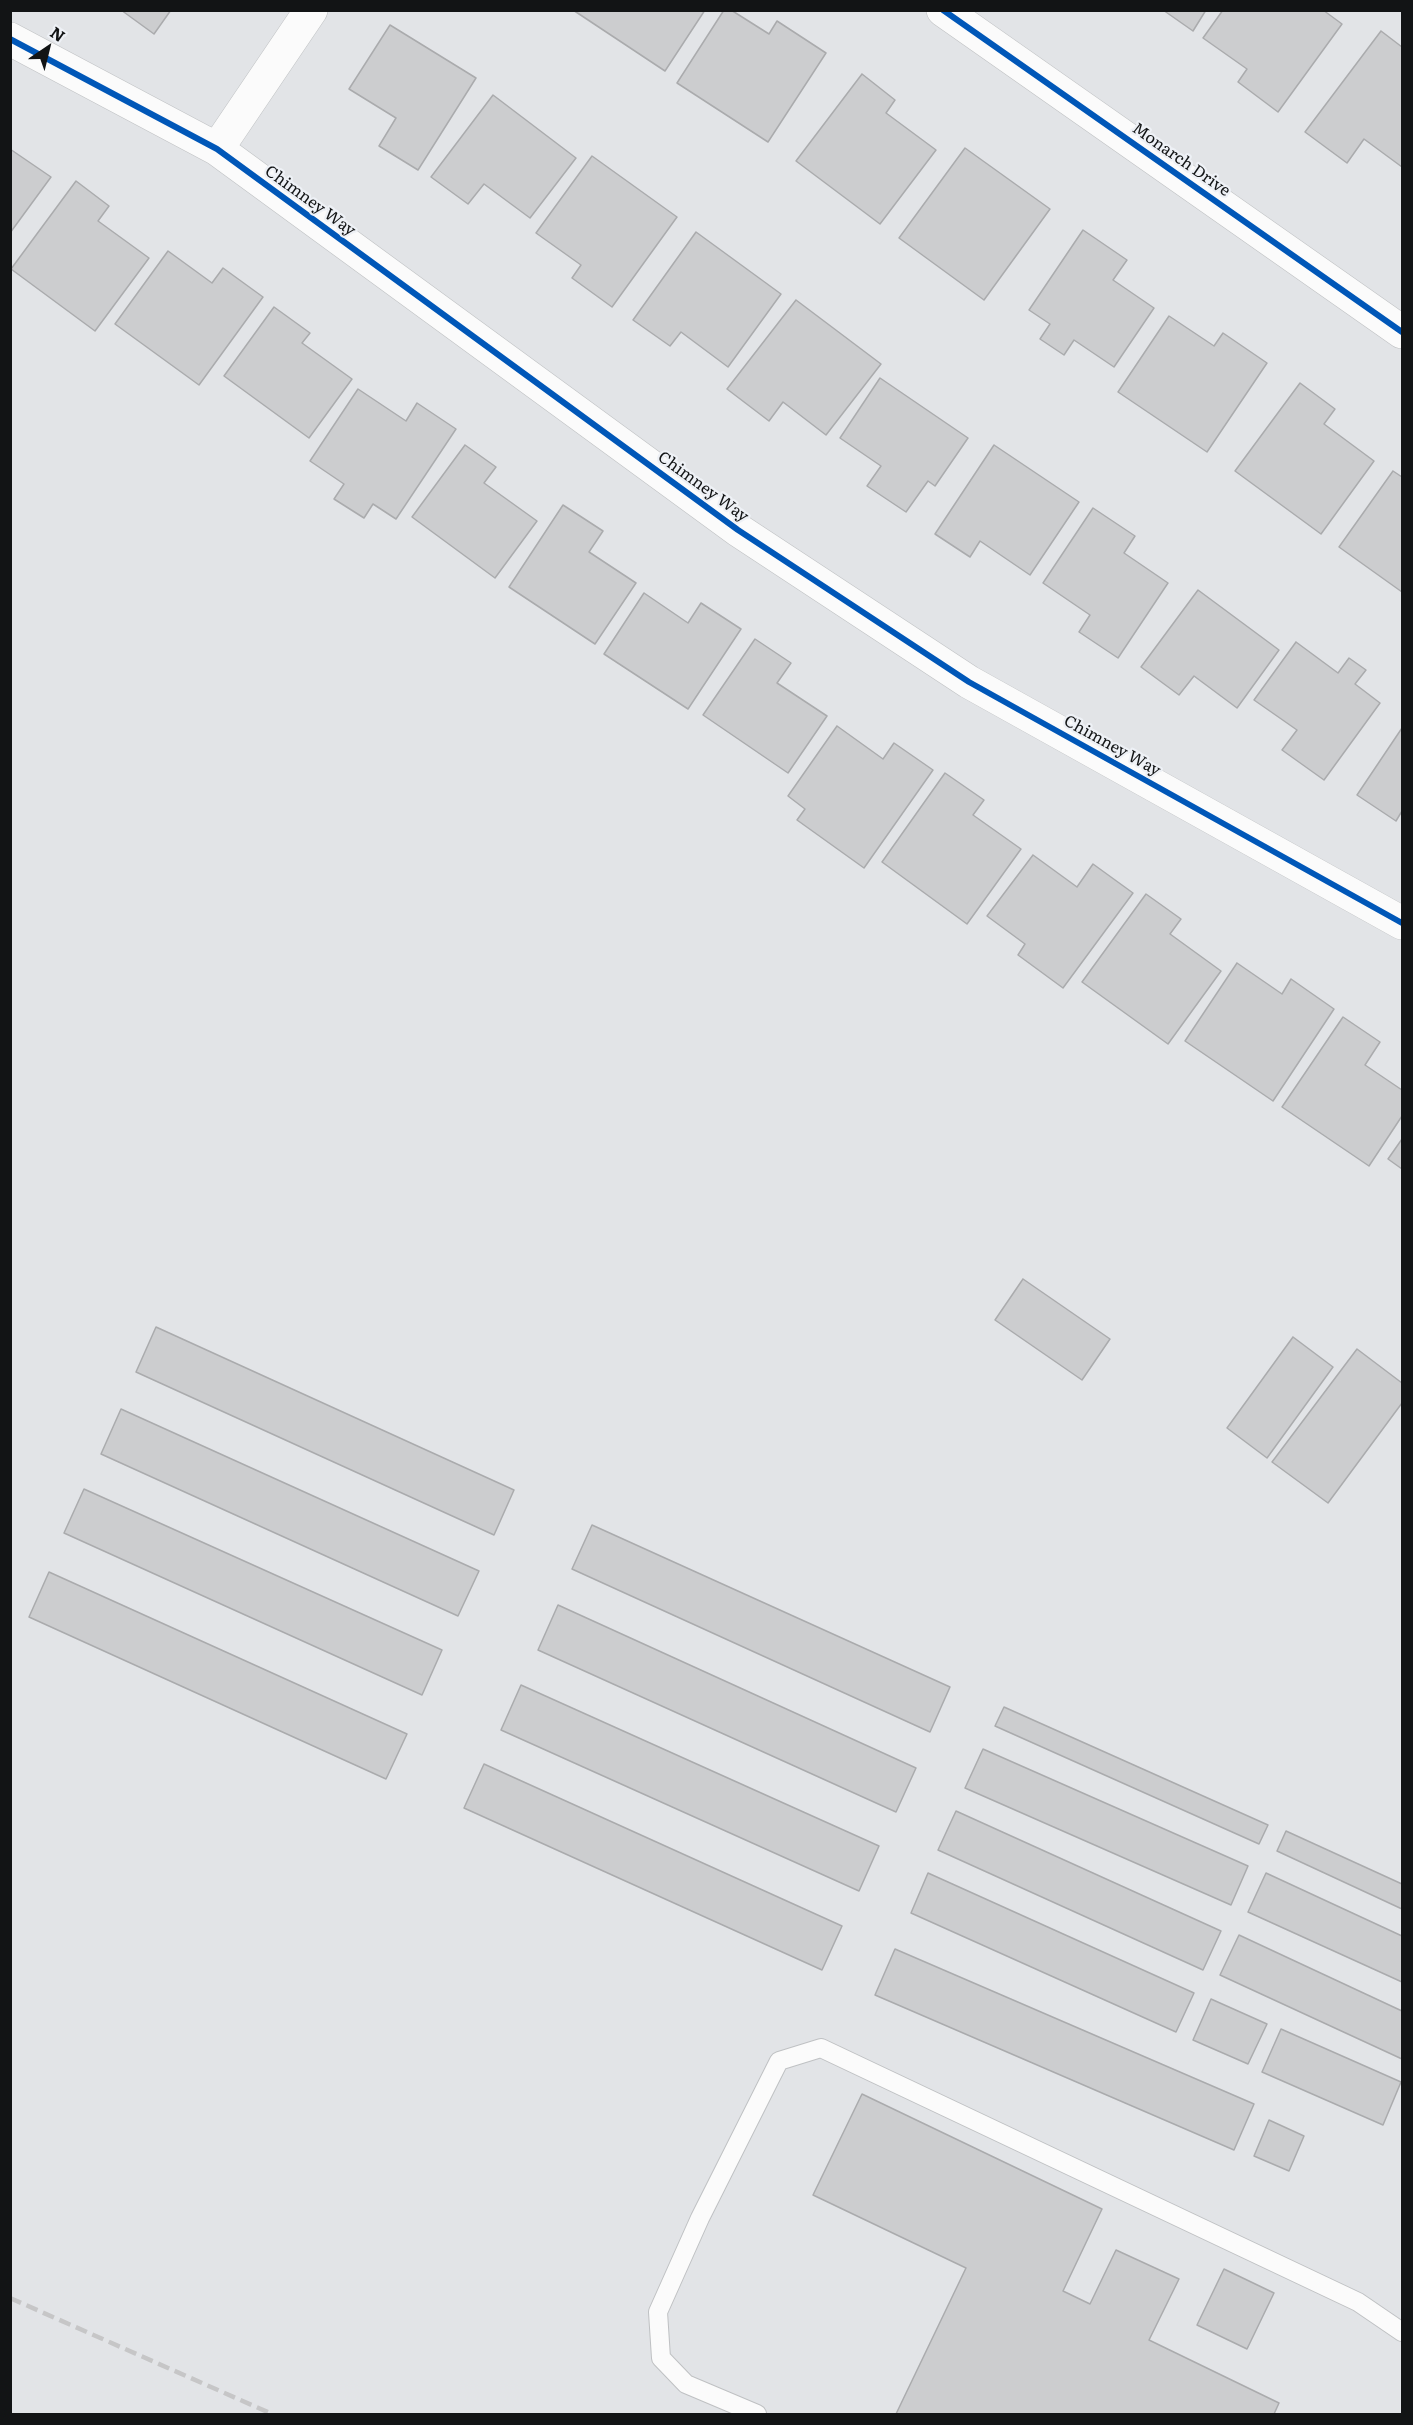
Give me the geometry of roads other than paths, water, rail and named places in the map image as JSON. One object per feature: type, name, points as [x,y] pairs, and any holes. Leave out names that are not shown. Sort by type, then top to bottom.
[{"type":"street","points":[[217,149],[311,10]]},
{"type":"street","name":"Monarch Drive","points":[[943,10],[1402,332]]},
{"type":"street","name":"Chimney Way","points":[[10,39],[217,149],[738,530],[969,682],[1402,923]]},
{"type":"lane","points":[[757,2415],[686,2384],[661,2358],[658,2312],[700,2218],[778,2061],[820,2048],[1358,2302],[1402,2332]]},
{"type":"railway","points":[[10,2298],[272,2414]]}]
